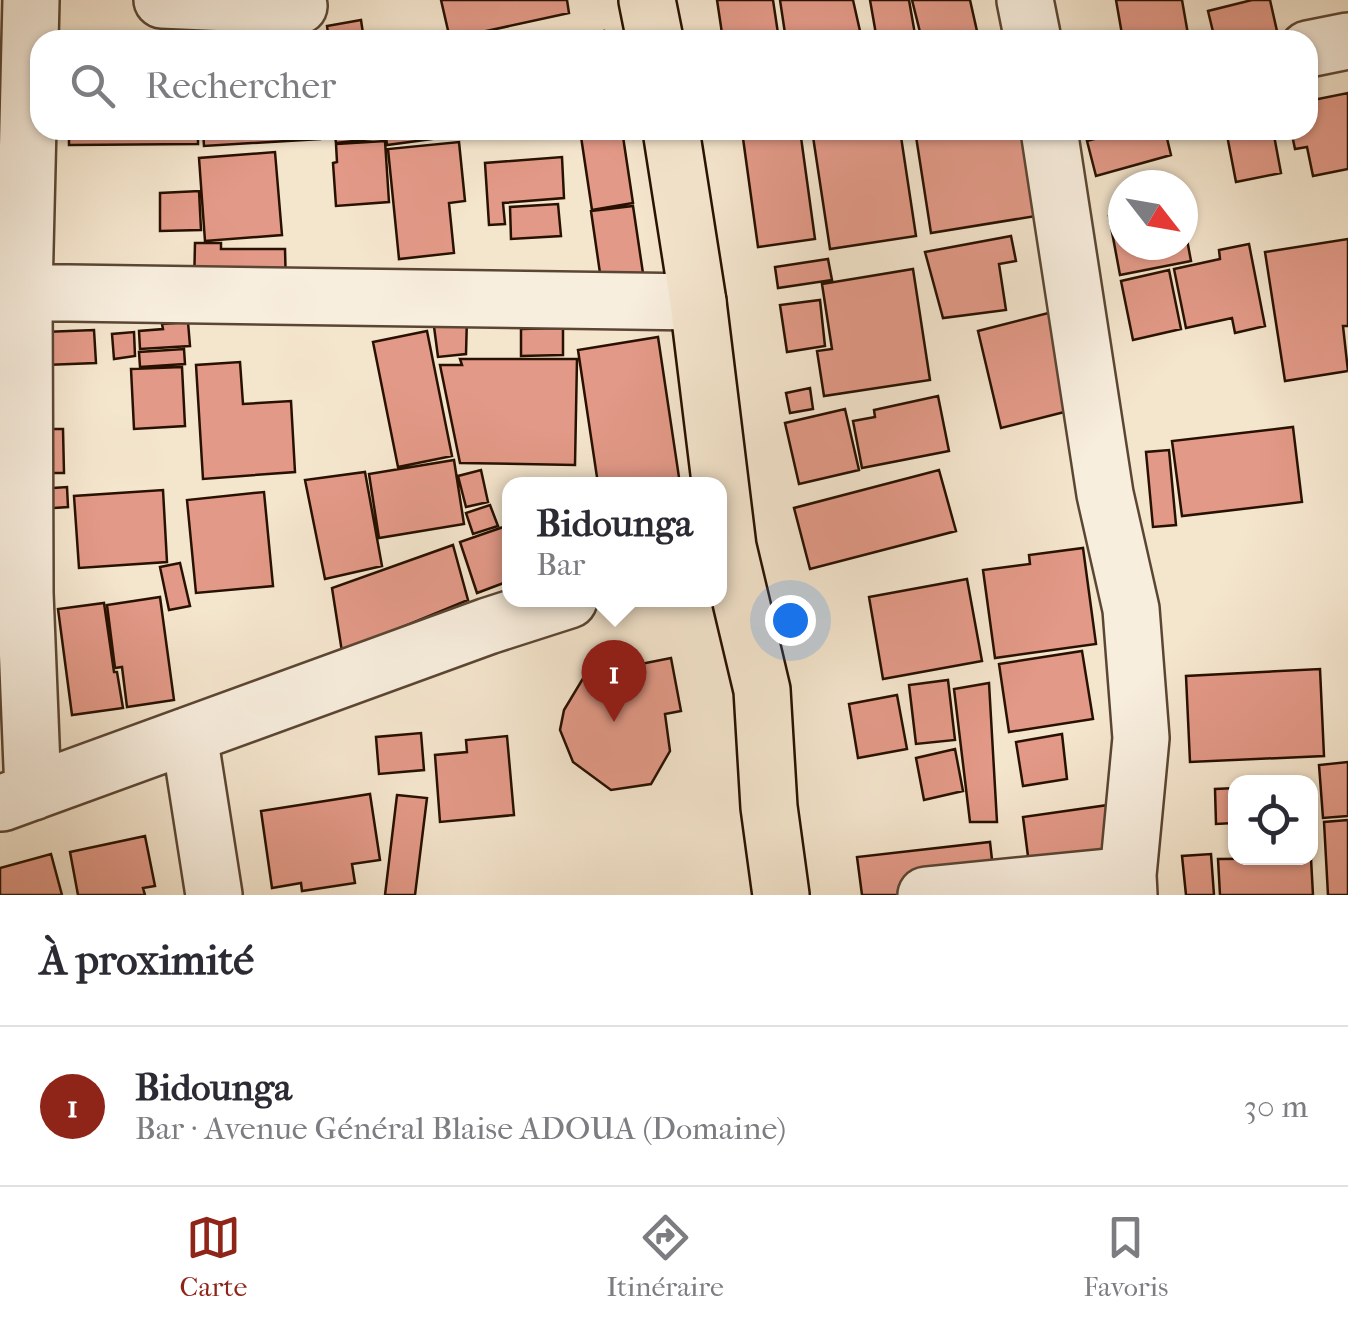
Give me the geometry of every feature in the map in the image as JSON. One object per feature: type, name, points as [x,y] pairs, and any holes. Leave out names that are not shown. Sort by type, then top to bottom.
[{"type":"highway","points":[[647,0],[653,30]]},
{"type":"highway","points":[[674,140],[698,302],[716,477]]},
{"type":"highway","points":[[727,559],[762,690],[769,808],[781,895]]},
{"type":"street","points":[[31,0],[12,292],[25,592],[17,798],[547,607]]},
{"type":"street","points":[[162,0],[299,6]]},
{"type":"street","points":[[1025,0],[1030,30]]},
{"type":"street","points":[[1318,47],[1348,41]]},
{"type":"street","points":[[926,895],[1129,885],[1141,738],[1132,609],[1105,494],[1051,140]]},
{"type":"street","points":[[12,292],[698,302]]},
{"type":"street","points":[[189,735],[214,895]]},
{"type":"building","points":[[441,0],[567,0],[569,13],[491,30],[448,30]]},
{"type":"building","points":[[717,0],[773,0],[778,30],[722,30]]},
{"type":"building","points":[[780,0],[853,0],[860,30],[784,30]]},
{"type":"building","points":[[870,0],[909,0],[914,30],[875,30]]},
{"type":"building","points":[[912,0],[970,0],[977,30],[920,30]]},
{"type":"building","points":[[1116,0],[1182,0],[1187,30],[1121,30]]},
{"type":"building","points":[[1252,0],[1270,0],[1277,30],[1213,30],[1208,11]]},
{"type":"building","points":[[361,20],[362,30],[328,30],[327,26]]},
{"type":"building","points":[[1348,93],[1348,169],[1313,176],[1307,147],[1295,149],[1293,140],[1318,140],[1318,99]]},
{"type":"building","points":[[69,140],[198,140],[198,144],[69,145]]},
{"type":"building","points":[[204,140],[303,140],[204,146]]},
{"type":"building","points":[[386,140],[424,140],[387,145]]},
{"type":"building","points":[[582,140],[624,140],[633,203],[592,210]]},
{"type":"building","points":[[743,140],[801,140],[815,239],[758,247]]},
{"type":"building","points":[[814,140],[902,140],[916,236],[830,249]]},
{"type":"building","points":[[917,140],[1037,140],[1048,214],[931,233]]},
{"type":"building","points":[[1167,140],[1171,155],[1096,176],[1087,141]]},
{"type":"building","points":[[1228,140],[1275,140],[1281,173],[1236,182]]},
{"type":"building","points":[[385,141],[389,202],[336,206],[336,144]]},
{"type":"building","points":[[459,142],[465,201],[449,203],[454,253],[399,259],[388,149]]},
{"type":"building","points":[[275,152],[282,235],[205,241],[199,158]]},
{"type":"building","points":[[562,157],[564,198],[503,203],[505,224],[489,225],[485,163]]},
{"type":"building","points":[[199,191],[201,230],[160,231],[160,193]]},
{"type":"building","points":[[558,204],[561,236],[511,239],[510,207]]},
{"type":"building","points":[[633,206],[644,280],[601,280],[591,211]]},
{"type":"building","points":[[1011,236],[1016,261],[999,264],[1006,310],[943,318],[925,252]]},
{"type":"building","points":[[1348,239],[1348,326],[1343,326],[1348,371],[1285,381],[1265,252]]},
{"type":"building","points":[[195,243],[221,243],[221,249],[285,249],[286,287],[194,287]]},
{"type":"building","points":[[1249,244],[1265,326],[1235,333],[1232,318],[1186,328],[1174,269],[1220,259],[1219,250]]},
{"type":"building","points":[[828,259],[832,280],[778,288],[775,267]]},
{"type":"building","points":[[1117,260],[1191,260],[1191,261],[1120,275]]},
{"type":"building","points":[[913,269],[930,380],[824,396],[817,351],[832,349],[822,284]]},
{"type":"building","points":[[1169,270],[1181,329],[1133,340],[1121,281]]},
{"type":"building","points":[[820,300],[825,346],[787,352],[780,305]]},
{"type":"building","points":[[1064,309],[1088,406],[1001,428],[978,331]]},
{"type":"building","points":[[467,317],[466,354],[438,357],[433,319]]},
{"type":"building","points":[[188,322],[190,346],[140,349],[139,331]]},
{"type":"building","points":[[563,328],[563,355],[521,356],[521,329]]},
{"type":"building","points":[[94,330],[96,363],[45,365],[44,332]]},
{"type":"building","points":[[427,331],[452,456],[398,467],[373,342]]},
{"type":"building","points":[[134,332],[135,356],[114,359],[112,334]]},
{"type":"building","points":[[658,337],[679,477],[597,477],[578,350]]},
{"type":"building","points":[[184,349],[185,364],[140,367],[139,352]]},
{"type":"building","points":[[460,359],[577,359],[575,465],[460,463],[440,365],[462,365]]},
{"type":"building","points":[[240,362],[243,404],[291,401],[295,472],[203,479],[196,365]]},
{"type":"building","points":[[182,367],[185,426],[134,429],[131,369]]},
{"type":"building","points":[[810,388],[813,409],[790,413],[786,393]]},
{"type":"building","points":[[938,396],[949,451],[862,468],[853,421],[875,417],[874,410]]},
{"type":"building","points":[[845,409],[859,470],[799,484],[785,423]]},
{"type":"building","points":[[1293,427],[1302,502],[1182,516],[1172,441]]},
{"type":"building","points":[[46,429],[63,429],[64,473],[47,473]]},
{"type":"building","points":[[1169,450],[1176,525],[1153,527],[1146,452]]},
{"type":"building","points":[[454,460],[464,524],[379,538],[369,474]]},
{"type":"building","points":[[481,470],[488,502],[466,507],[458,476]]},
{"type":"building","points":[[939,470],[956,531],[810,569],[794,508]]},
{"type":"building","points":[[365,472],[382,566],[325,579],[305,480]]},
{"type":"building","points":[[67,487],[68,507],[39,509],[38,489]]},
{"type":"building","points":[[163,490],[167,562],[79,568],[74,496]]},
{"type":"building","points":[[264,492],[273,586],[196,593],[187,500]]},
{"type":"building","points":[[490,505],[498,526],[473,534],[466,513]]},
{"type":"building","points":[[502,527],[502,584],[477,593],[460,542]]},
{"type":"building","points":[[453,545],[468,600],[342,652],[332,588]]},
{"type":"building","points":[[1083,548],[1096,644],[995,658],[983,570],[1030,564],[1029,555]]},
{"type":"building","points":[[180,563],[190,606],[169,610],[160,567]]},
{"type":"building","points":[[967,579],[982,661],[883,679],[869,597]]},
{"type":"building","points":[[160,597],[174,700],[127,707],[122,667],[115,668],[107,605]]},
{"type":"building","points":[[104,603],[123,708],[72,715],[58,609]]},
{"type":"building","points":[[1082,651],[1093,719],[1009,732],[999,664]]},
{"type":"building","points":[[671,658],[681,711],[665,714],[670,751],[651,784],[611,790],[573,762],[560,730],[564,710],[585,675]]},
{"type":"building","points":[[1320,669],[1324,756],[1190,762],[1186,676]]},
{"type":"building","points":[[948,680],[955,740],[916,744],[909,685]]},
{"type":"building","points":[[989,683],[997,822],[970,822],[954,689]]},
{"type":"building","points":[[897,695],[907,749],[858,758],[849,704]]},
{"type":"building","points":[[421,733],[424,770],[379,774],[376,737]]},
{"type":"building","points":[[1062,734],[1067,779],[1023,786],[1016,742]]},
{"type":"building","points":[[507,736],[514,815],[440,822],[435,755],[467,752],[466,740]]},
{"type":"building","points":[[955,749],[963,791],[924,800],[916,758]]},
{"type":"building","points":[[1348,762],[1348,816],[1323,818],[1319,765]]},
{"type":"building","points":[[1228,788],[1228,823],[1216,824],[1215,789]]},
{"type":"building","points":[[370,794],[380,860],[352,864],[355,883],[302,891],[301,883],[272,888],[261,811]]},
{"type":"building","points":[[397,795],[427,798],[415,895],[385,895]]},
{"type":"building","points":[[1108,805],[1115,860],[1030,872],[1023,817]]},
{"type":"building","points":[[1348,820],[1348,895],[1328,895],[1324,822]]},
{"type":"building","points":[[145,836],[155,886],[143,888],[145,895],[78,895],[70,852]]},
{"type":"building","points":[[990,842],[996,895],[862,895],[857,857]]},
{"type":"building","points":[[51,854],[62,895],[0,895],[0,868]]},
{"type":"building","points":[[1211,854],[1214,895],[1186,895],[1182,856]]},
{"type":"building","points":[[1218,859],[1228,859],[1228,865],[1311,865],[1313,895],[1220,895]]},
{"type":"place","name":"Bidounga","points":[[614,722]]}]
